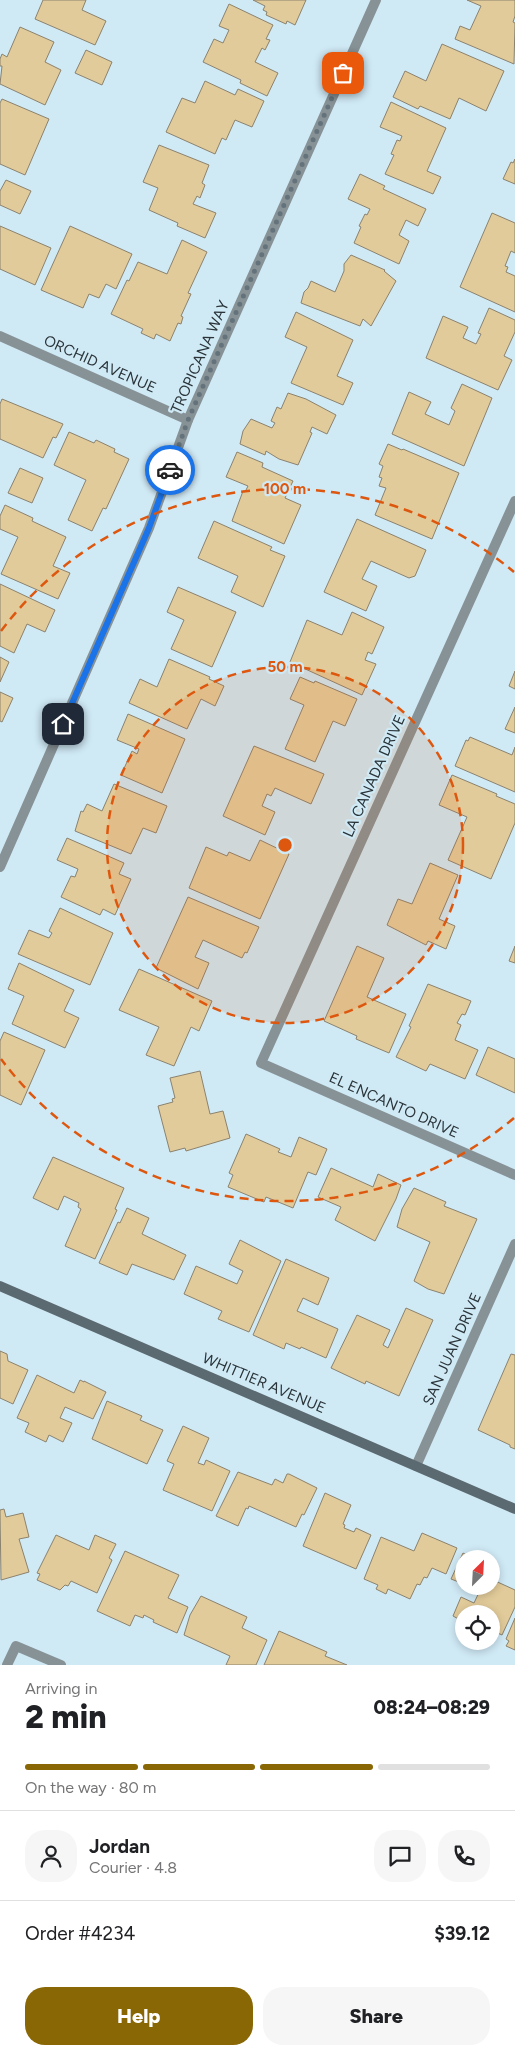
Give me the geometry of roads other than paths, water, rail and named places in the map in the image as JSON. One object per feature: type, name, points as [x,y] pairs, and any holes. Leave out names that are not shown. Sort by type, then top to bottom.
[{"type":"street","name":"TROPICANA WAY","points":[[0,867],[149,528],[188,420],[376,0]]},
{"type":"street","name":"ORCHID AVENUE","points":[[0,336],[188,420]]},
{"type":"street","name":"LA CANADA DRIVE","points":[[261,1063],[515,501]]},
{"type":"street","name":"EL ENCANTO DRIVE","points":[[261,1063],[515,1175]]},
{"type":"street","name":"SAN JUAN DRIVE","points":[[416,1466],[515,1244]]},
{"type":"street","name":"WHITTIER AVENUE","points":[[0,1286],[515,1510]]},
{"type":"street","points":[[7,1665],[16,1646],[61,1665]]}]
